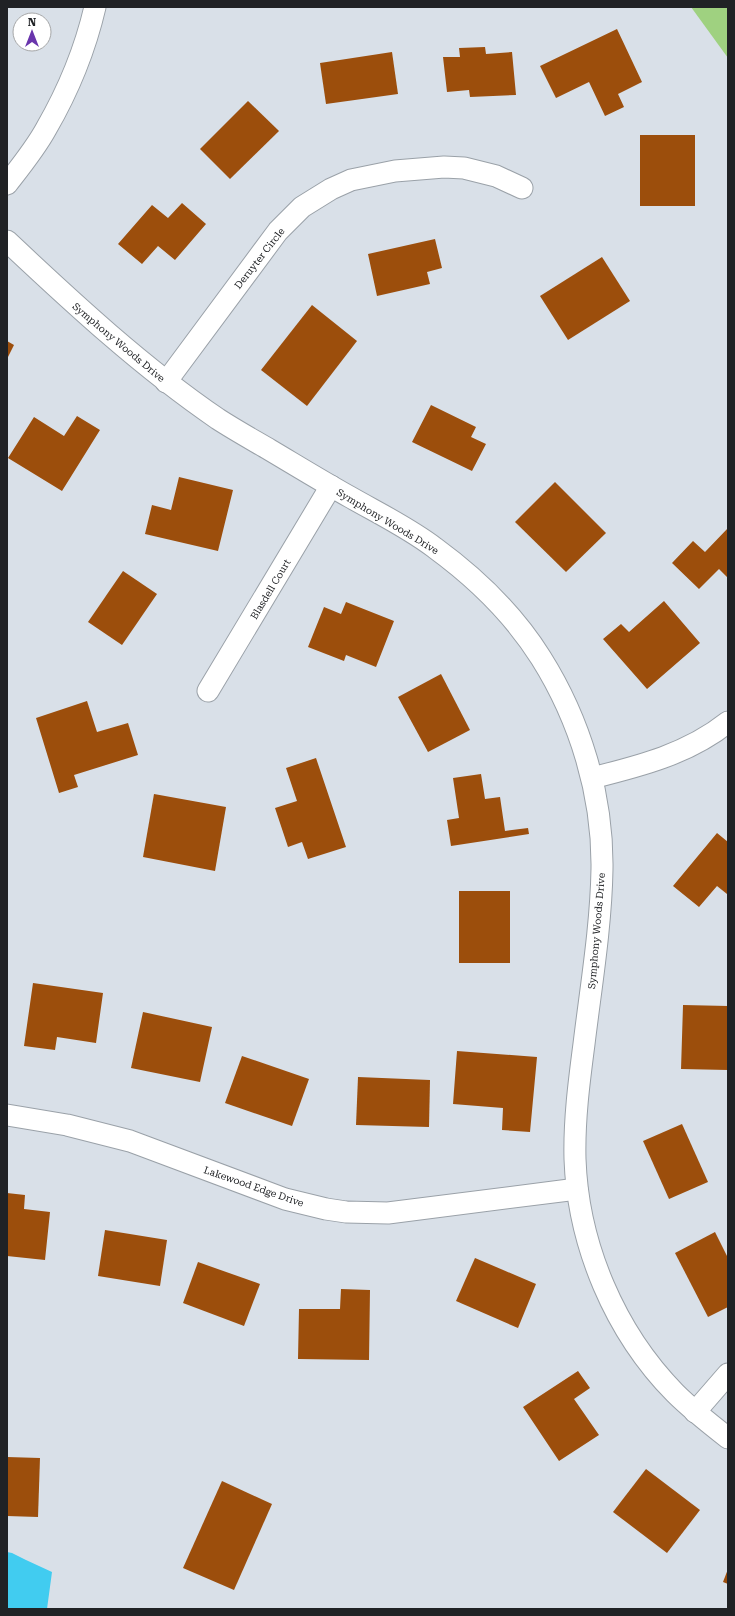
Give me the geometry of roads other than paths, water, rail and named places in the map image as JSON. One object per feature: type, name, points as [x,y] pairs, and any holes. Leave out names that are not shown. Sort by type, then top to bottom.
[{"type":"street","points":[[7,184],[31,153],[46,130],[71,81],[90,29],[95,7]]},
{"type":"street","name":"Deruyter Circle","points":[[166,382],[278,231],[302,207],[331,188],[351,180],[395,171],[444,167],[464,168],[496,176],[522,188]]},
{"type":"street","name":"Symphony Woods Drive","points":[[7,241],[74,305],[166,382],[222,421],[434,547],[476,581],[513,620],[541,659],[567,707],[578,732],[592,778],[598,815],[602,867],[599,918],[577,1101],[575,1157],[577,1189],[585,1231],[600,1278],[624,1326],[640,1351],[672,1390],[695,1412],[728,1438]]},
{"type":"street","name":"Blasdell Court","points":[[208,690],[331,486]]},
{"type":"street","points":[[592,778],[641,766],[680,751],[718,730],[728,722]]},
{"type":"street","name":"Lakewood Edge Drive","points":[[7,1115],[67,1125],[130,1141],[285,1199],[326,1209],[346,1212],[388,1213],[577,1189]]},
{"type":"street","points":[[695,1412],[728,1374]]},
{"type":"water","points":[[7,1552],[52,1572],[47,1609],[7,1609]]}]
